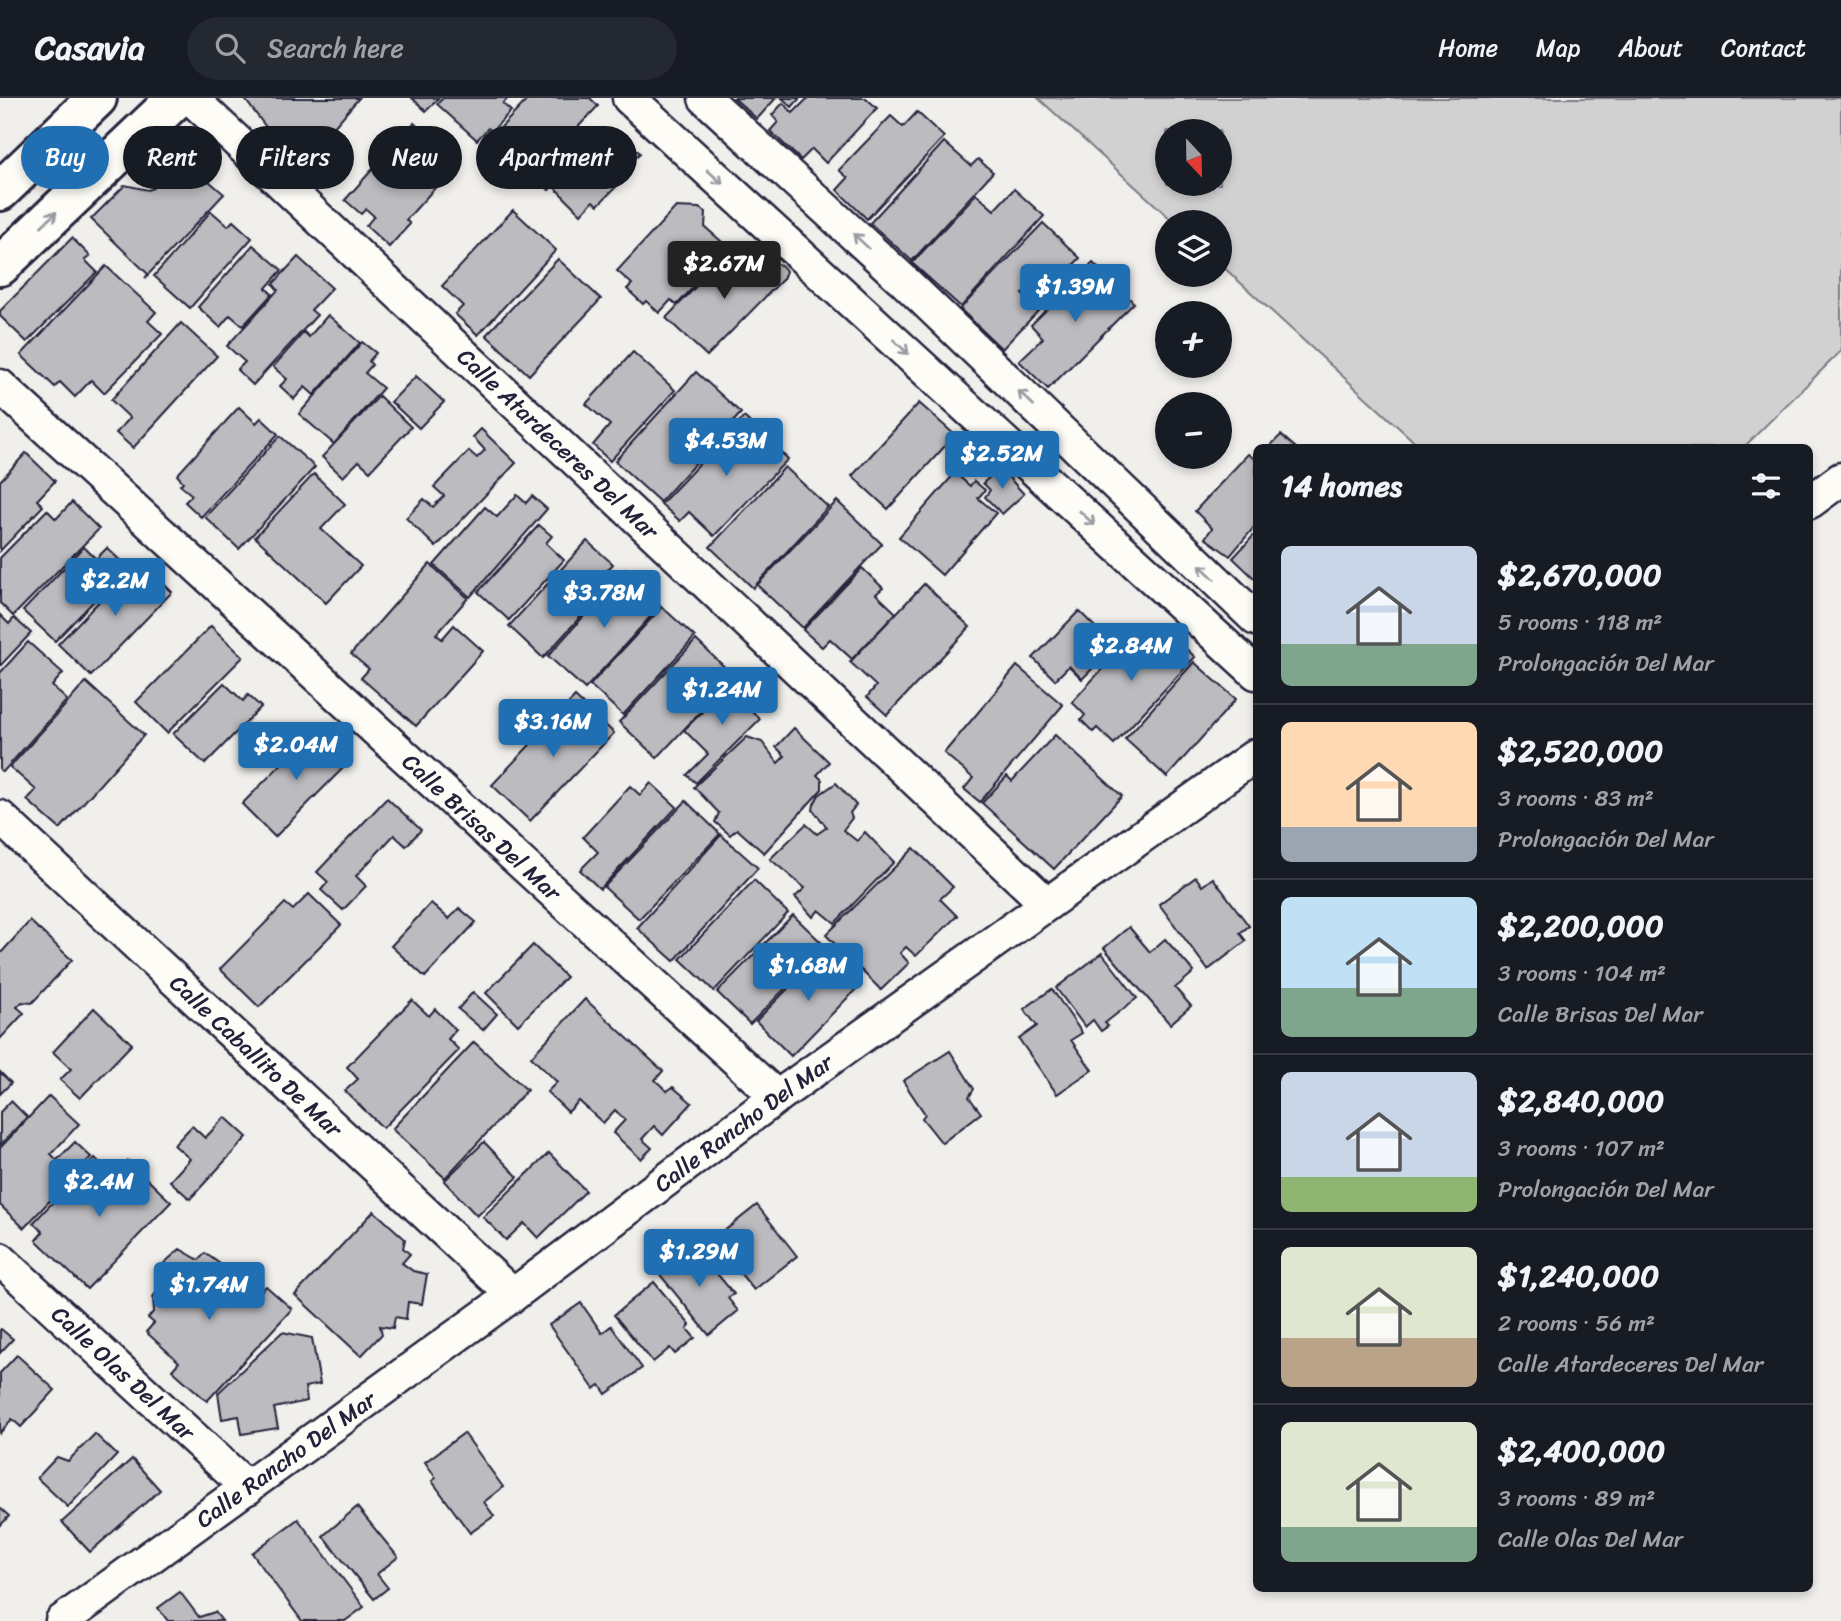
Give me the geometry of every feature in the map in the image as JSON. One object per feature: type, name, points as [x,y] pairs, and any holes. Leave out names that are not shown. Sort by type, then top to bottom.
[{"type":"street","points":[[0,191],[97,98]]},
{"type":"street","points":[[0,266],[177,98]]},
{"type":"street","name":"Calle Atardeceres Del Mar","points":[[191,98],[1047,904]]},
{"type":"street","points":[[629,98],[1253,670]]},
{"type":"street","points":[[705,98],[901,278],[1253,617]]},
{"type":"street","points":[[866,314],[901,278]]},
{"type":"street","name":"Calle Brisas Del Mar","points":[[0,386],[777,1097]]},
{"type":"street","points":[[1813,500],[1841,480]]},
{"type":"street","name":"Calle Rancho Del Mar","points":[[62,1621],[513,1295],[777,1097],[1253,757]]},
{"type":"street","name":"Calle Caballito De Mar","points":[[0,817],[513,1295]]},
{"type":"street","name":"Calle Olas Del Mar","points":[[0,1259],[248,1488]]},
{"type":"shaded area","points":[[1038,98],[1841,98],[1841,351],[1747,444],[1417,444],[1232,275],[1232,210],[1161,210]]},
{"type":"building","points":[[244,98],[359,98],[335,126],[265,126]]},
{"type":"building","points":[[412,98],[439,98],[426,111]]},
{"type":"building","points":[[443,98],[508,98],[503,104],[511,111],[497,126],[476,126],[476,139],[437,104]]},
{"type":"building","points":[[529,98],[590,98],[598,106],[579,126],[502,126]]},
{"type":"building","points":[[734,98],[776,98],[757,119]]},
{"type":"building","points":[[782,98],[800,98],[792,107]]},
{"type":"building","points":[[808,98],[866,98],[877,108],[826,163],[812,149],[801,160],[770,131],[778,122],[772,115],[783,103],[793,113]]},
{"type":"building","points":[[917,112],[944,137],[867,219],[837,190],[848,178],[839,170],[891,116],[903,127]]},
{"type":"building","points":[[944,142],[971,166],[978,159],[993,172],[912,261],[870,223]]},
{"type":"building","points":[[368,174],[368,189],[434,189],[406,220],[410,224],[389,247],[366,226],[374,216],[366,209],[361,214],[345,200]]},
{"type":"building","points":[[123,187],[148,190],[218,189],[224,194],[145,278],[148,274],[91,219]]},
{"type":"building","points":[[556,189],[614,189],[598,205],[593,201],[581,214]]},
{"type":"building","points":[[1014,189],[1044,216],[961,307],[912,263],[976,194],[994,210]]},
{"type":"building","points":[[676,207],[699,208],[706,212],[705,227],[729,248],[677,305],[671,300],[659,313],[646,301],[643,304],[627,289],[632,284],[617,271]]},
{"type":"building","points":[[513,210],[556,250],[478,335],[455,314],[463,306],[442,286]]},
{"type":"building","points":[[211,211],[228,226],[233,221],[252,238],[190,308],[154,276]]},
{"type":"building","points":[[1043,223],[1080,258],[1058,281],[1046,270],[1022,294],[1039,310],[1002,349],[960,309]]},
{"type":"building","points":[[72,238],[90,256],[85,260],[97,272],[27,342],[0,316],[0,311]]},
{"type":"building","points":[[253,245],[282,270],[266,288],[272,294],[243,326],[230,315],[220,327],[198,307]]},
{"type":"building","points":[[298,257],[332,288],[311,310],[317,315],[253,385],[237,370],[245,362],[227,346],[278,290],[273,284]]},
{"type":"building","points":[[766,257],[783,267],[786,271],[783,279],[707,356],[666,318],[723,258],[747,273],[755,261]]},
{"type":"building","points":[[558,259],[601,299],[529,375],[486,335]]},
{"type":"building","points":[[1093,263],[1134,303],[1048,389],[1019,361],[1043,338],[1031,325]]},
{"type":"building","points":[[106,266],[156,312],[148,321],[162,334],[104,393],[91,380],[75,397],[60,382],[55,387],[21,355]]},
{"type":"building","points":[[328,315],[360,343],[314,395],[305,387],[294,399],[280,386],[287,379],[273,367],[304,332],[309,337]]},
{"type":"building","points":[[181,323],[217,356],[133,448],[116,433],[130,418],[111,400]]},
{"type":"building","points":[[362,342],[376,353],[369,361],[372,365],[365,373],[383,388],[334,444],[299,414]]},
{"type":"building","points":[[633,352],[675,390],[610,461],[593,445],[610,425],[586,404]]},
{"type":"building","points":[[696,372],[741,413],[660,502],[615,461]]},
{"type":"building","points":[[416,376],[444,402],[419,428],[391,402]]},
{"type":"building","points":[[379,396],[411,427],[370,471],[359,461],[343,477],[322,457]]},
{"type":"building","points":[[919,403],[955,435],[888,509],[852,476]]},
{"type":"building","points":[[239,407],[256,423],[261,418],[278,434],[201,517],[185,502],[192,495],[180,485],[183,482],[177,475]]},
{"type":"building","points":[[744,417],[788,459],[714,536],[689,512],[680,521],[661,504]]},
{"type":"building","points":[[481,429],[516,463],[436,547],[406,518],[424,499],[433,507],[444,496],[434,487],[469,451],[477,458],[485,450],[473,437]]},
{"type":"building","points":[[1281,435],[1291,444],[1272,444]]},
{"type":"building","points":[[280,436],[315,467],[239,549],[205,517]]},
{"type":"building","points":[[26,453],[55,481],[37,500],[43,506],[0,551],[0,481]]},
{"type":"building","points":[[1248,454],[1253,458],[1253,529],[1230,556],[1205,538],[1212,528],[1195,511]]},
{"type":"building","points":[[785,467],[828,507],[753,588],[710,547]]},
{"type":"building","points":[[1000,468],[1024,494],[1002,514],[985,497],[990,490],[983,483]]},
{"type":"building","points":[[955,473],[970,486],[974,481],[985,490],[978,498],[996,513],[942,575],[899,537]]},
{"type":"building","points":[[314,474],[345,504],[321,529],[361,566],[326,603],[255,537]]},
{"type":"building","points":[[517,495],[526,503],[532,496],[547,509],[470,597],[434,565],[485,507],[497,517]]},
{"type":"building","points":[[837,501],[882,544],[803,628],[757,585]]},
{"type":"building","points":[[72,502],[99,529],[13,616],[0,603],[0,558],[47,510],[56,519]]},
{"type":"building","points":[[539,525],[552,536],[546,543],[564,560],[509,620],[478,592]]},
{"type":"building","points":[[1253,536],[1253,577],[1233,558]]},
{"type":"building","points":[[587,541],[613,564],[603,575],[611,583],[543,658],[509,626]]},
{"type":"building","points":[[84,547],[96,559],[107,548],[127,567],[55,641],[23,611]]},
{"type":"building","points":[[139,560],[172,592],[91,676],[58,644]]},
{"type":"building","points":[[430,564],[468,598],[436,634],[442,639],[454,625],[483,651],[416,726],[361,678],[369,669],[351,654]]},
{"type":"building","points":[[862,568],[883,588],[876,594],[896,613],[852,659],[830,639],[822,647],[803,630]]},
{"type":"building","points":[[626,569],[641,582],[638,587],[660,606],[585,689],[548,656]]},
{"type":"building","points":[[924,584],[970,627],[887,715],[867,697],[876,686],[850,662]]},
{"type":"building","points":[[662,607],[695,637],[623,715],[590,685]]},
{"type":"building","points":[[1079,611],[1096,628],[1090,634],[1109,652],[1082,679],[1069,666],[1055,680],[1033,658]]},
{"type":"building","points":[[0,615],[9,624],[14,618],[31,633],[0,666]]},
{"type":"building","points":[[211,626],[243,657],[167,733],[136,702]]},
{"type":"building","points":[[1138,630],[1152,644],[1166,630],[1195,657],[1114,744],[1097,728],[1093,732],[1081,720],[1085,715],[1072,702]]},
{"type":"building","points":[[696,640],[734,676],[657,758],[619,722]]},
{"type":"building","points":[[28,642],[63,673],[52,686],[67,700],[3,772],[0,770],[0,673]]},
{"type":"building","points":[[1194,662],[1236,699],[1167,777],[1125,739]]},
{"type":"building","points":[[1017,666],[1063,705],[980,802],[964,789],[973,778],[944,753]]},
{"type":"building","points":[[86,682],[144,735],[60,829],[27,800],[36,790],[10,767]]},
{"type":"building","points":[[224,683],[243,701],[248,695],[261,707],[205,764],[173,734]]},
{"type":"building","points":[[747,685],[758,696],[747,706],[760,719],[696,783],[687,775],[708,754],[684,730],[727,687],[736,695]]},
{"type":"building","points":[[575,697],[614,733],[530,821],[492,785]]},
{"type":"building","points":[[317,728],[351,760],[275,837],[242,804]]},
{"type":"building","points":[[794,728],[829,762],[817,775],[822,780],[822,789],[764,853],[737,829],[730,835],[715,822],[719,813],[694,787],[747,737],[762,742],[778,763],[785,756],[776,747]]},
{"type":"building","points":[[1055,735],[1122,796],[1054,869],[982,803],[1007,776],[1012,781]]},
{"type":"building","points":[[651,783],[677,807],[600,889],[580,870],[598,852],[583,837],[630,786],[640,795]]},
{"type":"building","points":[[836,783],[856,805],[850,813],[852,818],[843,830],[857,841],[865,832],[894,862],[835,923],[819,910],[813,917],[795,897],[805,888],[770,859],[806,824],[817,834],[827,827],[813,810],[814,804],[819,795]]},
{"type":"building","points":[[387,798],[421,830],[406,846],[394,835],[356,876],[366,886],[343,910],[321,890],[328,882],[317,872]]},
{"type":"building","points":[[686,801],[720,834],[639,919],[604,887]]},
{"type":"building","points":[[721,835],[758,868],[674,961],[637,928]]},
{"type":"building","points":[[914,848],[953,887],[940,899],[957,916],[916,956],[906,947],[900,953],[909,963],[881,990],[826,935]]},
{"type":"building","points":[[1196,877],[1202,886],[1213,878],[1249,926],[1240,933],[1246,941],[1208,970],[1159,904]]},
{"type":"building","points":[[754,880],[788,913],[714,991],[680,959]]},
{"type":"building","points":[[309,894],[341,925],[259,1007],[220,969],[285,903],[293,910]]},
{"type":"building","points":[[431,903],[449,919],[459,908],[476,922],[425,977],[391,946]]},
{"type":"building","points":[[793,915],[826,947],[750,1024],[717,992]]},
{"type":"building","points":[[30,921],[72,960],[32,1003],[22,1002],[17,1007],[24,1013],[0,1039],[0,954]]},
{"type":"building","points":[[1129,927],[1150,952],[1165,939],[1194,972],[1175,988],[1191,1006],[1170,1024],[1104,948]]},
{"type":"building","points":[[533,945],[566,977],[518,1025],[486,993]]},
{"type":"building","points":[[826,950],[861,984],[791,1056],[756,1021]]},
{"type":"building","points":[[1102,953],[1137,998],[1105,1023],[1108,1026],[1101,1031],[1093,1020],[1085,1027],[1056,988]]},
{"type":"building","points":[[1052,989],[1082,1033],[1071,1040],[1092,1070],[1057,1094],[1019,1039],[1037,1026],[1024,1009]]},
{"type":"building","points":[[473,992],[497,1014],[483,1030],[458,1009]]},
{"type":"building","points":[[585,999],[663,1071],[655,1080],[667,1091],[673,1087],[692,1103],[663,1135],[654,1126],[642,1139],[652,1148],[641,1159],[613,1133],[625,1120],[615,1110],[603,1123],[579,1101],[568,1112],[547,1092],[557,1082],[531,1057]]},
{"type":"building","points":[[412,1000],[429,1016],[435,1009],[456,1030],[448,1039],[459,1050],[383,1128],[345,1091],[358,1079],[347,1067]]},
{"type":"building","points":[[94,1008],[132,1044],[80,1098],[60,1080],[71,1069],[53,1052]]},
{"type":"building","points":[[474,1042],[527,1090],[445,1178],[392,1129]]},
{"type":"building","points":[[950,1051],[974,1089],[969,1097],[981,1113],[942,1143],[922,1118],[925,1114],[903,1081]]},
{"type":"building","points":[[0,1072],[11,1083],[0,1094]]},
{"type":"building","points":[[49,1096],[79,1124],[51,1154],[57,1160],[75,1142],[91,1157],[24,1228],[0,1205],[0,1148]]},
{"type":"building","points":[[11,1101],[27,1117],[0,1145],[0,1112]]},
{"type":"building","points":[[225,1117],[247,1137],[190,1199],[170,1181],[190,1159],[174,1145],[192,1126],[205,1138]]},
{"type":"building","points":[[484,1142],[518,1177],[477,1216],[444,1181]]},
{"type":"building","points":[[549,1153],[586,1191],[538,1238],[524,1223],[506,1240],[483,1217]]},
{"type":"building","points":[[95,1158],[113,1176],[128,1161],[171,1202],[87,1289],[36,1240],[43,1232],[33,1223]]},
{"type":"building","points":[[757,1205],[797,1256],[754,1290],[713,1240]]},
{"type":"building","points":[[374,1211],[405,1239],[403,1248],[410,1254],[402,1263],[413,1271],[427,1274],[422,1304],[408,1302],[406,1319],[395,1317],[393,1328],[380,1326],[382,1334],[361,1356],[295,1295]]},
{"type":"building","points":[[688,1245],[700,1260],[703,1257],[734,1294],[728,1298],[738,1311],[709,1335],[657,1271]]},
{"type":"building","points":[[180,1249],[199,1260],[205,1253],[220,1264],[215,1271],[230,1287],[241,1291],[248,1304],[266,1286],[292,1309],[207,1401],[172,1370],[179,1362],[146,1332],[154,1323],[148,1318],[154,1311],[153,1297],[171,1273],[163,1264]]},
{"type":"building","points":[[654,1282],[690,1325],[687,1329],[695,1338],[675,1354],[670,1348],[653,1362],[614,1315]]},
{"type":"building","points":[[581,1303],[602,1333],[611,1326],[642,1368],[606,1394],[600,1385],[594,1389],[549,1325]]},
{"type":"building","points":[[0,1330],[13,1339],[0,1353]]},
{"type":"building","points":[[282,1332],[312,1338],[320,1384],[305,1387],[307,1401],[274,1408],[278,1428],[242,1434],[239,1416],[222,1419],[218,1393]]},
{"type":"building","points":[[17,1355],[55,1390],[21,1427],[12,1419],[0,1433],[0,1373]]},
{"type":"building","points":[[464,1433],[503,1487],[484,1502],[494,1516],[470,1533],[432,1481],[436,1478],[425,1462]]},
{"type":"building","points":[[95,1434],[117,1455],[68,1507],[37,1478],[57,1457],[68,1461]]},
{"type":"building","points":[[132,1459],[160,1490],[90,1552],[62,1522]]},
{"type":"building","points":[[357,1507],[398,1557],[377,1574],[388,1588],[374,1599],[323,1536]]},
{"type":"building","points":[[0,1508],[9,1516],[0,1526]]},
{"type":"building","points":[[298,1519],[364,1607],[345,1621],[302,1621],[252,1553]]},
{"type":"building","points":[[180,1592],[199,1617],[215,1612],[222,1621],[168,1621],[158,1608]]}]
